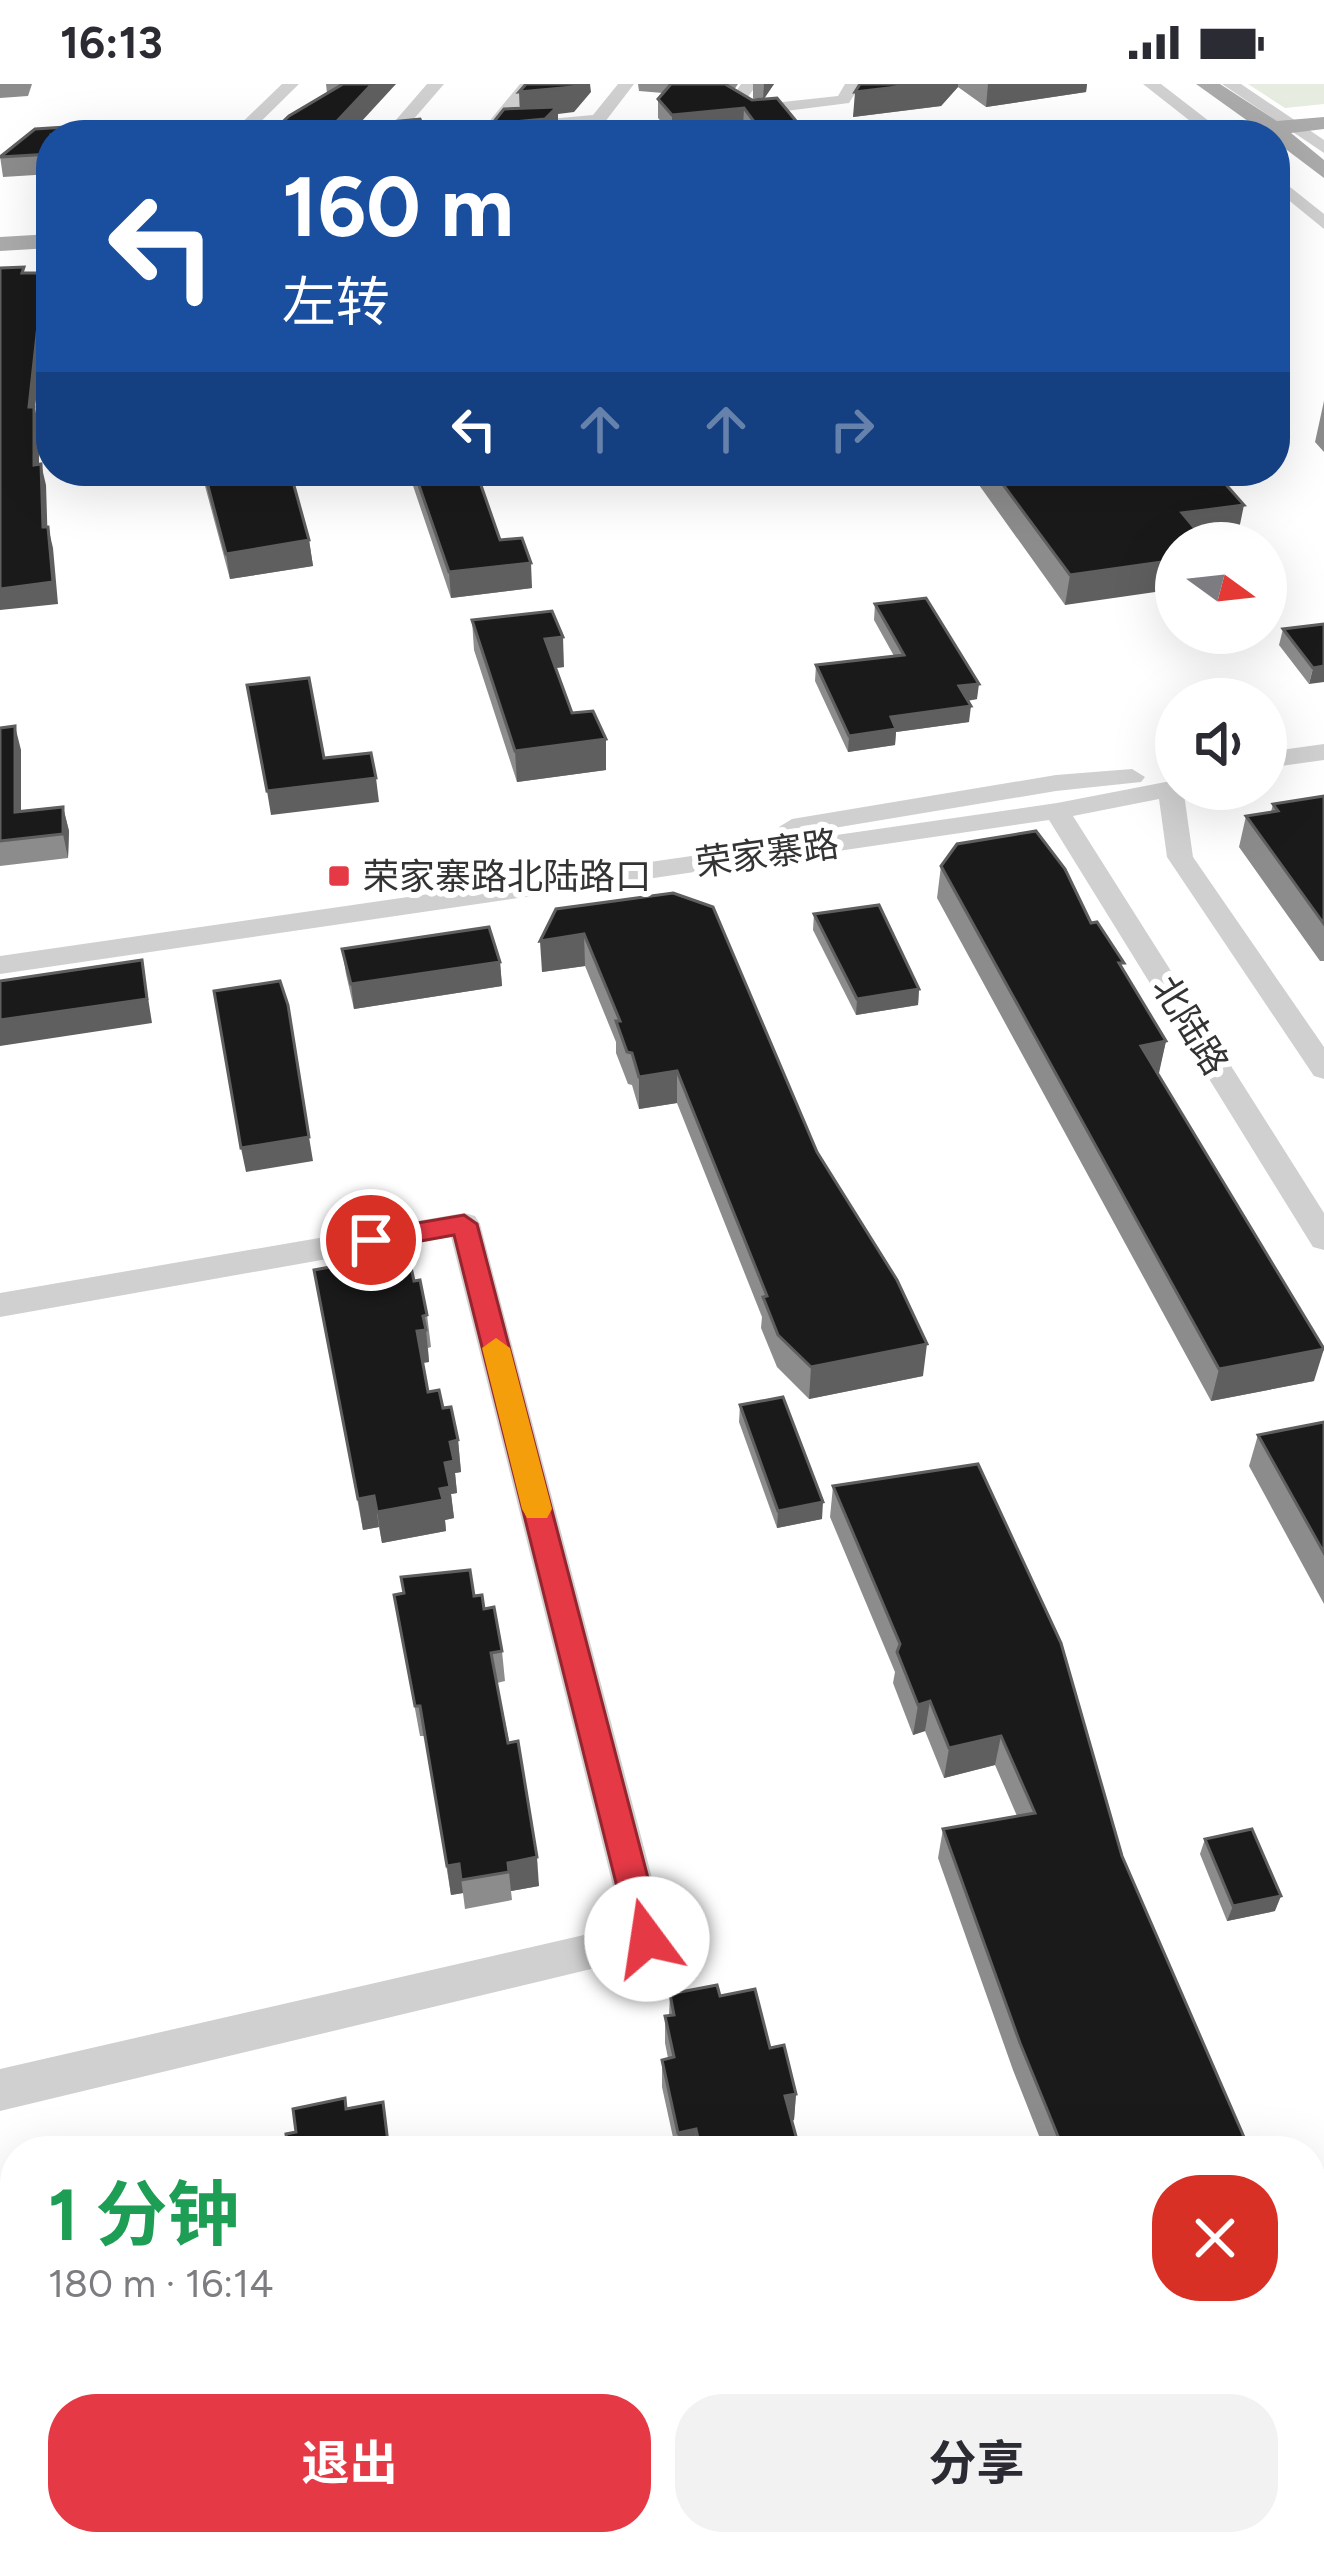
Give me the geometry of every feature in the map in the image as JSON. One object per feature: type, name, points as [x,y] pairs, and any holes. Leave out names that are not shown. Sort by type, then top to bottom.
[{"type":"main road","points":[[1175,84],[1227,120]]},
{"type":"main road","points":[[1206,84],[1268,120]]},
{"type":"main road","points":[[1299,138],[1324,171]]},
{"type":"main road","points":[[1299,138],[1324,199]]},
{"type":"main road","points":[[0,231],[36,230]]},
{"type":"main road","points":[[0,244],[36,242]]},
{"type":"street","points":[[253,120],[291,84]]},
{"type":"street","points":[[404,120],[436,84]]},
{"type":"street","points":[[499,120],[529,84]]},
{"type":"street","points":[[598,120],[626,84]]},
{"type":"street","points":[[749,84],[736,102],[754,110],[844,100],[853,84]]},
{"type":"street","points":[[1151,84],[1199,120]]},
{"type":"street","points":[[1230,84],[1276,120]]},
{"type":"street","points":[[1290,193],[1324,224]]},
{"type":"street","points":[[1287,757],[1324,752]]},
{"type":"street","points":[[1287,772],[1324,766]]},
{"type":"street","name":"荣家寨路","points":[[0,943],[772,830],[1056,783],[1155,783]]},
{"type":"street","name":"荣家寨路","points":[[0,965],[1057,811],[1155,788]]},
{"type":"street","points":[[1176,810],[1180,857],[1324,1069]]},
{"type":"street","name":"北陆路","points":[[1057,811],[1324,1239]]},
{"type":"street","points":[[1289,1018],[1324,1012]]},
{"type":"street","points":[[0,1306],[464,1224],[647,1939],[0,2090]]},
{"type":"shaded area","points":[[1248,84],[1324,84],[1324,104],[1285,108]]},
{"type":"building","points":[[343,84],[372,84],[338,120],[285,120]]},
{"type":"building","points":[[526,84],[576,84],[519,92]]},
{"type":"building","points":[[671,84],[725,84],[752,100],[777,98],[795,120],[753,120],[744,108],[672,115],[658,99]]},
{"type":"building","points":[[860,84],[922,84],[855,92]]},
{"type":"building","points":[[557,107],[545,119],[495,120],[504,109]]},
{"type":"building","points":[[35,129],[36,155],[0,157]]},
{"type":"building","points":[[24,267],[22,273],[36,273],[36,343],[29,407],[34,407],[36,486],[42,486],[53,582],[0,589],[0,268]]},
{"type":"building","points":[[208,486],[294,486],[309,540],[226,554]]},
{"type":"building","points":[[419,486],[481,486],[500,540],[522,538],[531,563],[449,572]]},
{"type":"building","points":[[1004,486],[1227,486],[1244,505],[1182,513],[1190,522],[1155,522],[1155,563],[1070,575]]},
{"type":"building","points":[[926,598],[979,684],[959,686],[971,706],[891,717],[896,729],[849,736],[816,665],[904,655],[875,604]]},
{"type":"building","points":[[552,611],[563,637],[545,639],[572,713],[593,711],[606,739],[515,751],[472,620]]},
{"type":"building","points":[[1324,624],[1324,666],[1313,668],[1287,629]]},
{"type":"building","points":[[309,678],[324,758],[371,753],[376,778],[267,791],[247,685]]},
{"type":"building","points":[[15,726],[15,812],[63,807],[63,834],[0,841],[0,728]]},
{"type":"building","points":[[1324,796],[1324,924],[1246,816],[1287,810],[1287,802]]},
{"type":"building","points":[[1036,831],[1065,869],[1091,923],[1097,922],[1124,963],[1119,963],[1166,1041],[1141,1046],[1324,1349],[1219,1369],[941,866],[957,844]]},
{"type":"building","points":[[673,893],[713,907],[817,1152],[897,1280],[927,1344],[811,1367],[778,1335],[763,1297],[767,1296],[677,1071],[639,1077],[584,934],[540,941],[556,909]]},
{"type":"building","points":[[879,905],[919,989],[857,999],[814,914]]},
{"type":"building","points":[[489,927],[500,962],[351,984],[342,949]]},
{"type":"building","points":[[142,960],[147,999],[0,1020],[0,981]]},
{"type":"building","points":[[280,981],[309,1137],[241,1148],[214,991]]},
{"type":"building","points":[[381,1244],[383,1252],[394,1250],[398,1269],[411,1267],[414,1281],[420,1280],[427,1315],[423,1316],[426,1330],[417,1331],[428,1392],[439,1390],[443,1408],[451,1407],[458,1440],[450,1442],[454,1461],[445,1463],[450,1487],[440,1489],[443,1500],[377,1512],[374,1496],[358,1499],[314,1270],[330,1267],[327,1252]]},
{"type":"building","points":[[783,1397],[823,1502],[778,1511],[740,1405]]},
{"type":"building","points":[[1324,1422],[1324,1553],[1258,1435]]},
{"type":"building","points":[[978,1464],[1061,1643],[1122,1856],[1243,2136],[1058,2136],[943,1829],[1035,1813],[1001,1736],[949,1748],[930,1701],[918,1705],[897,1652],[900,1644],[833,1486]]},
{"type":"building","points":[[470,1570],[474,1596],[482,1595],[484,1609],[494,1607],[502,1651],[491,1653],[508,1743],[518,1741],[537,1857],[508,1863],[509,1872],[461,1880],[459,1864],[447,1866],[420,1706],[415,1706],[394,1595],[404,1593],[401,1577]]},
{"type":"building","points":[[1252,1829],[1281,1896],[1233,1906],[1205,1839]]},
{"type":"building","points":[[717,1985],[720,1996],[755,1989],[770,2048],[784,2045],[796,2094],[785,2096],[796,2136],[698,2136],[696,2129],[678,2133],[662,2060],[674,2057],[665,2016],[674,2015],[670,1994]]},
{"type":"building","points":[[345,2098],[346,2109],[383,2102],[387,2136],[286,2136],[296,2132],[293,2109]]},
{"type":"slow traffic","points":[[496,1348],[537,1509]]},
{"type":"place","name":"荣家寨路北陆路口","points":[[339,876]]},
{"type":"route","points":[[371,1240],[464,1224],[647,1939]]}]
